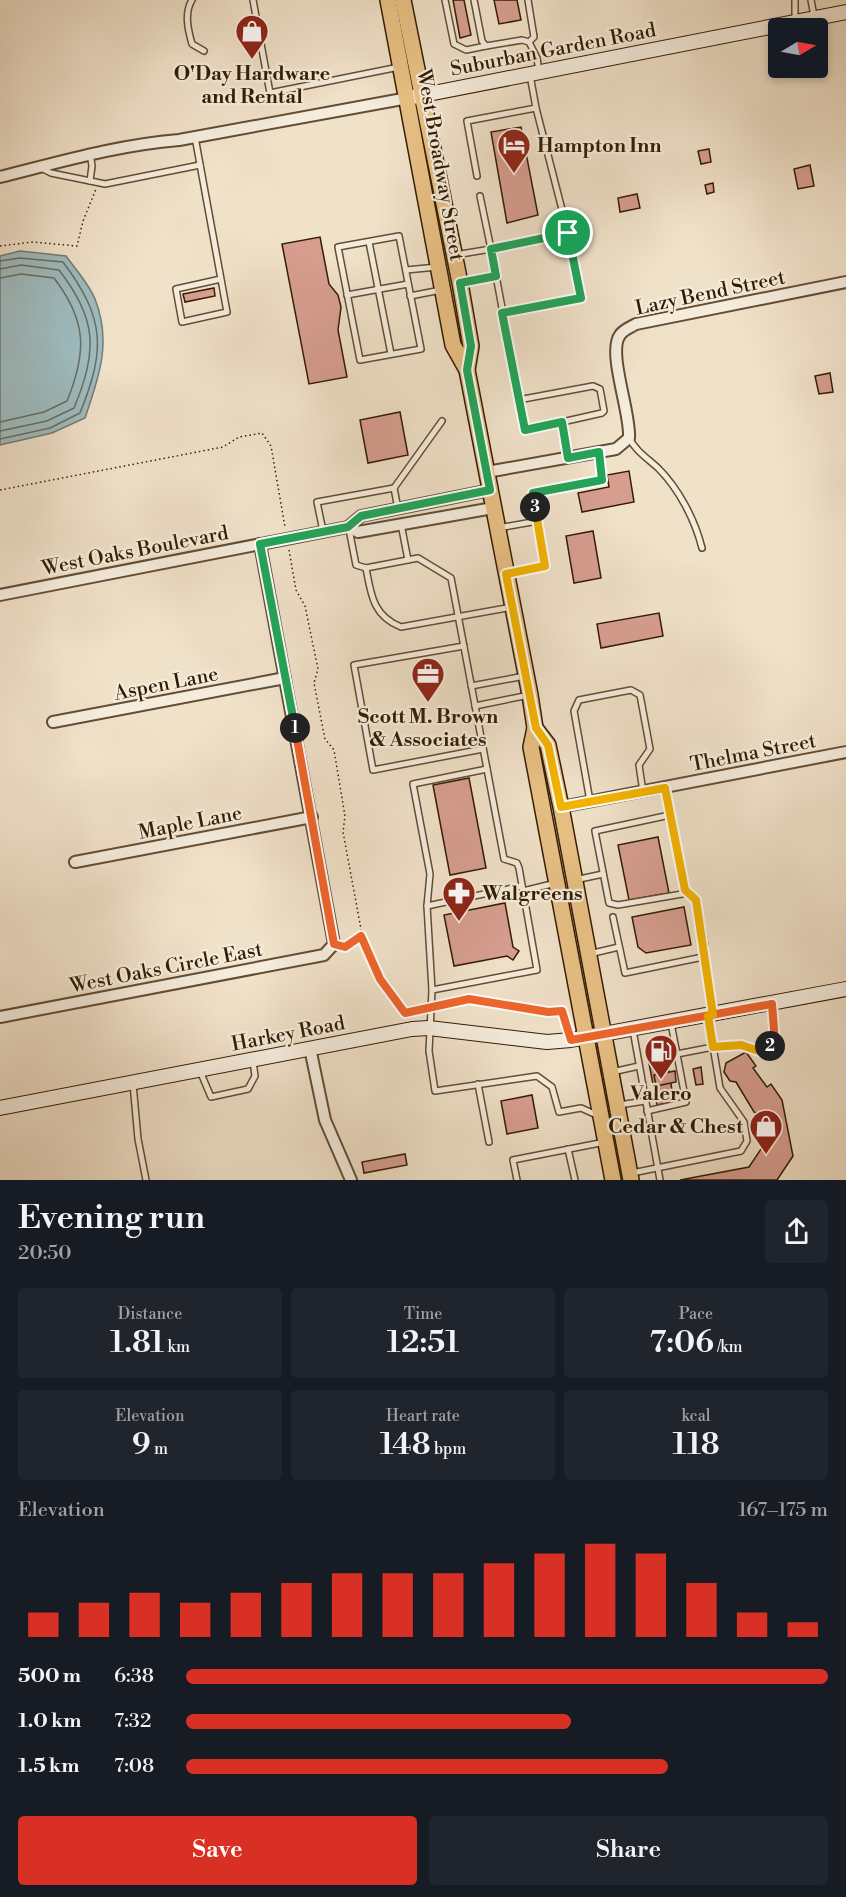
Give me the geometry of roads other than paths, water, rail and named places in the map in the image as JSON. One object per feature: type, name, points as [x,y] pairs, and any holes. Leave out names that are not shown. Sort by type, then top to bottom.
[{"type":"main road","name":"West Broadway Street","points":[[388,0],[402,67],[415,97],[460,283],[471,346],[467,370]]},
{"type":"main road","points":[[396,0],[409,32]]},
{"type":"main road","name":"West Broadway Street","points":[[402,0],[409,32],[430,226],[442,290],[453,345],[467,370],[536,728],[548,745],[631,1177]]},
{"type":"main road","points":[[430,226],[439,239],[446,260],[460,283]]},
{"type":"main road","points":[[438,267],[448,283],[459,318],[467,324]]},
{"type":"main road","name":"West Broadway Street","points":[[536,728],[531,747],[556,883],[579,1039],[602,1118],[614,1180]]},
{"type":"street","name":"Suburban Garden Road","points":[[814,18],[846,12]]},
{"type":"street","name":"Suburban Garden Road","points":[[415,97],[768,27]]},
{"type":"street","points":[[0,177],[90,153],[195,137],[415,97]]},
{"type":"street","name":"Lazy Bend Street","points":[[629,438],[630,422],[615,351],[620,335],[636,324],[846,282]]},
{"type":"street","points":[[487,472],[616,449],[629,438]]},
{"type":"street","name":"West Oaks Boulevard","points":[[0,596],[348,527],[361,516],[490,490]]},
{"type":"street","name":"West Oaks Boulevard","points":[[348,527],[358,532],[494,508]]},
{"type":"street","points":[[398,509],[401,524]]},
{"type":"street","points":[[260,544],[312,817]]},
{"type":"street","name":"Aspen Lane","points":[[53,722],[285,678]]},
{"type":"street","name":"Thelma Street","points":[[561,807],[846,752]]},
{"type":"street","name":"Maple Lane","points":[[75,862],[312,817]]},
{"type":"street","name":"West Oaks Circle East","points":[[0,1017],[324,955],[334,944],[312,817]]},
{"type":"street","name":"Harkey Road","points":[[0,1108],[310,1048],[429,1028],[547,1042],[633,1030],[846,989]]},
{"type":"street","points":[[310,1048],[325,1120],[351,1180]]},
{"type":"lane","points":[[192,0],[188,7],[188,28],[192,44],[204,51]]},
{"type":"lane","points":[[253,0],[270,93],[402,67]]},
{"type":"lane","points":[[445,0],[454,44],[466,50],[522,40],[529,42],[535,51],[536,108],[568,233],[581,298],[502,313]]},
{"type":"lane","points":[[474,0],[482,41],[486,46]]},
{"type":"lane","points":[[528,0],[534,37],[529,42]]},
{"type":"lane","points":[[795,0],[795,18]]},
{"type":"lane","points":[[811,0],[814,18]]},
{"type":"lane","points":[[477,176],[467,121],[536,108]]},
{"type":"lane","points":[[195,137],[200,165],[221,279],[227,312],[182,322],[176,289],[221,279]]},
{"type":"lane","points":[[90,153],[92,166],[90,181]]},
{"type":"lane","points":[[36,166],[51,173],[99,183],[200,165]]},
{"type":"lane","points":[[480,196],[518,400],[525,430],[602,414],[604,411],[597,386],[518,400]]},
{"type":"lane","points":[[453,255],[568,233]]},
{"type":"lane","points":[[399,236],[406,270],[421,349],[360,360],[338,247],[399,236]]},
{"type":"lane","points":[[369,242],[391,354]]},
{"type":"lane","points":[[406,270],[438,267]]},
{"type":"lane","points":[[460,283],[496,276]]},
{"type":"lane","points":[[347,295],[408,284]]},
{"type":"lane","points":[[410,296],[442,290]]},
{"type":"lane","points":[[323,531],[317,502],[394,488],[442,421]]},
{"type":"lane","points":[[562,422],[568,458]]},
{"type":"lane","points":[[629,438],[633,446],[659,468],[673,487],[695,523],[702,548]]},
{"type":"lane","points":[[506,574],[545,566],[533,493],[602,480],[599,452]]},
{"type":"lane","points":[[394,488],[398,509]]},
{"type":"lane","points":[[497,528],[538,521]]},
{"type":"lane","points":[[401,524],[408,560]]},
{"type":"lane","points":[[348,527],[356,565],[366,568],[418,558],[451,578],[504,859],[517,863],[523,889],[537,970],[432,990]]},
{"type":"lane","points":[[366,568],[376,608],[393,624],[411,627],[513,607]]},
{"type":"lane","points":[[464,645],[354,665],[373,770],[483,749]]},
{"type":"lane","points":[[471,686],[526,676]]},
{"type":"lane","points":[[591,802],[574,711],[579,700],[631,690],[640,695],[650,749],[639,765],[643,792]]},
{"type":"lane","points":[[475,706],[530,695]]},
{"type":"lane","points":[[487,769],[413,784],[430,874],[427,906],[432,990],[429,1051],[435,1091],[537,1076],[552,1087],[559,1112],[581,1108],[602,1118]]},
{"type":"lane","points":[[631,1177],[658,1166],[741,1151],[747,1141],[744,1122],[720,1088],[703,957],[705,945],[696,900],[685,890],[665,788]]},
{"type":"lane","points":[[670,815],[595,831],[609,903],[618,905],[688,892]]},
{"type":"lane","points":[[574,880],[603,874]]},
{"type":"lane","points":[[427,906],[556,883]]},
{"type":"lane","points":[[614,917],[625,973],[703,957]]},
{"type":"lane","points":[[588,954],[619,947]]},
{"type":"lane","points":[[677,1054],[713,1047],[741,1045],[762,1052],[775,1042],[772,1004]]},
{"type":"lane","points":[[647,1112],[686,1102],[671,1023]]},
{"type":"lane","points":[[633,1030],[660,1180]]},
{"type":"lane","points":[[200,1069],[211,1096],[235,1092],[248,1089],[255,1076],[253,1059]]},
{"type":"lane","points":[[611,1072],[639,1066]]},
{"type":"lane","points":[[133,1082],[138,1139],[146,1180]]},
{"type":"lane","points":[[478,1084],[489,1142]]},
{"type":"lane","points":[[617,1105],[645,1101]]},
{"type":"lane","points":[[517,1180],[513,1160],[606,1141]]},
{"type":"lane","points":[[568,1149],[574,1180]]},
{"type":"water","points":[[20,251],[66,256],[86,282],[100,315],[103,330],[102,359],[85,418],[52,433],[0,445],[0,256]]},
{"type":"place","name":"O'Day Hardware and Rental","points":[[252,60]]},
{"type":"place","name":"Hampton Inn","points":[[514,174]]},
{"type":"place","name":"Scott M. Brown & Associates","points":[[428,703]]},
{"type":"place","name":"Walgreens","points":[[459,922]]},
{"type":"place","name":"Valero","points":[[661,1080]]},
{"type":"place","name":"Cedar & Chest","points":[[766,1155]]}]
